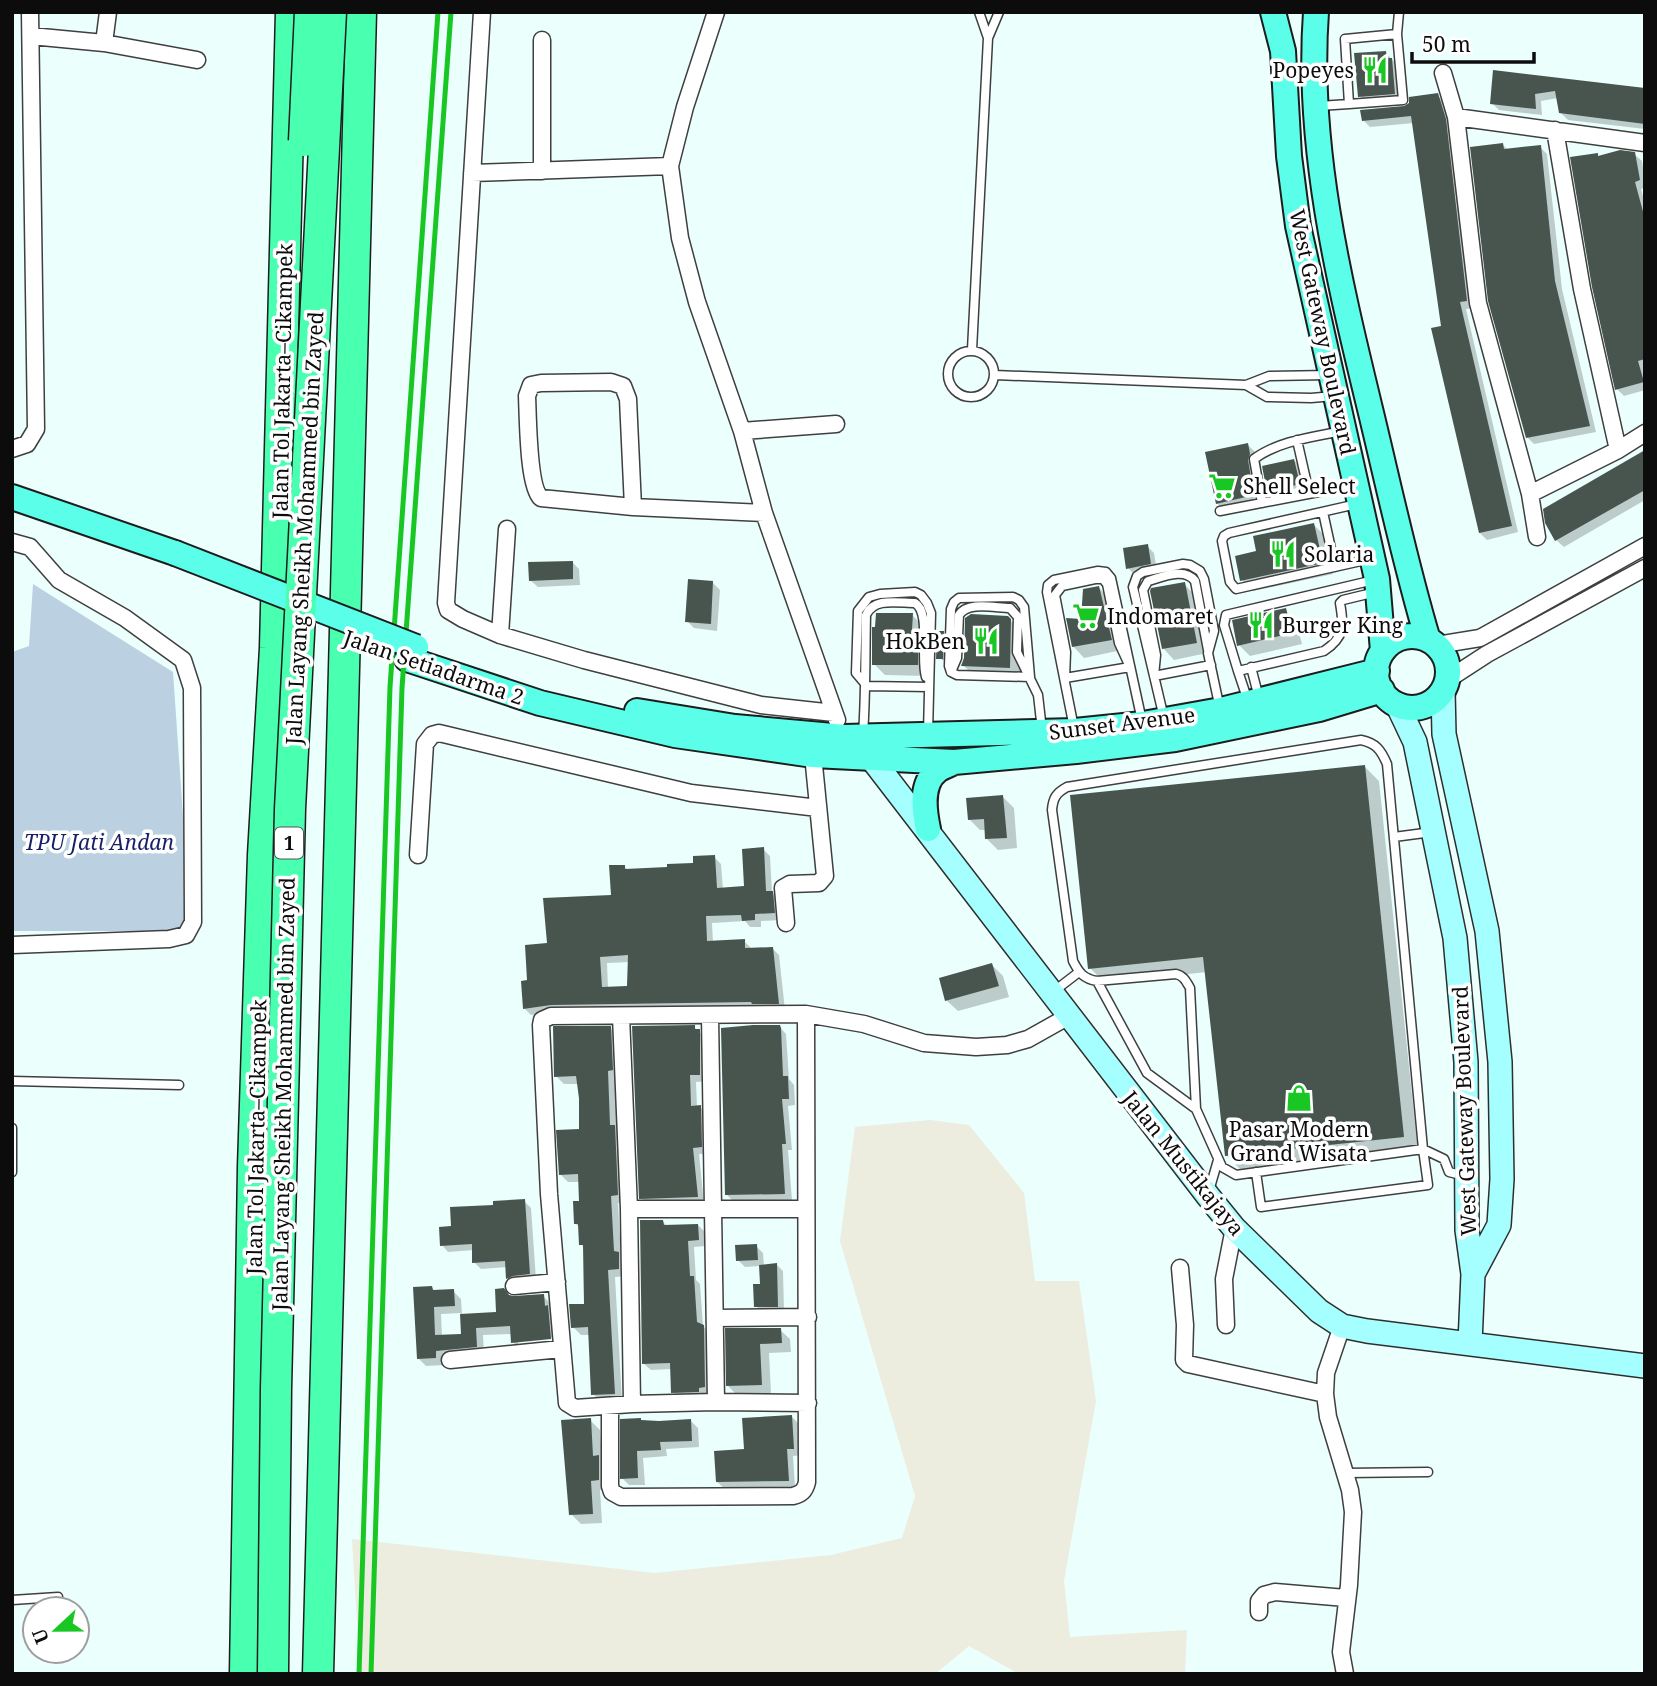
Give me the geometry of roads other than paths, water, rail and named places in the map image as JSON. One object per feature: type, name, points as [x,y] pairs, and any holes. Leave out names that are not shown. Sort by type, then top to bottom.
[{"type":"highway","name":"Jalan Tol Jakarta–Cikampek","points":[[245,1674],[253,1154],[263,855],[275,648],[289,12]]},
{"type":"highway","name":"Jalan Layang Sheikh Mohammed bin Zayed","points":[[255,1674],[256,1441],[269,895],[283,659],[310,12]]},
{"type":"highway","name":"Jalan Layang Sheikh Mohammed bin Zayed","points":[[273,1674],[276,1389],[290,809],[331,12]]},
{"type":"highway","points":[[317,1674],[361,12]]},
{"type":"highway","points":[[323,1472],[332,1674]]},
{"type":"main road","name":"West Gateway Boulevard","points":[[1273,12],[1283,51],[1289,156],[1298,226],[1376,576],[1384,679],[1415,742],[1455,938],[1466,1062],[1467,1230],[1472,1275],[1471,1343]]},
{"type":"main road","points":[[1280,12],[1294,15],[1306,12]]},
{"type":"main road","name":"West Gateway Boulevard","points":[[1316,12],[1313,55],[1316,107],[1330,220],[1362,376],[1415,596],[1433,642]]},
{"type":"main road","points":[[1334,384],[1362,376]]},
{"type":"main road","name":"Jalan Setiadarma 2","points":[[12,497],[540,704],[675,735],[813,755],[858,748]]},
{"type":"main road","name":"Jalan Setiadarma 2","points":[[12,513],[172,561]]},
{"type":"main road","points":[[1414,636],[1433,642],[1447,661],[1445,685],[1427,705],[1416,708],[1384,679],[1400,638],[1414,636]]},
{"type":"main road","name":"Jalan Setiadarma 2","points":[[412,653],[626,709],[858,748]]},
{"type":"main road","name":"Sunset Avenue","points":[[858,748],[928,736],[1042,733],[1154,723],[1384,679]]},
{"type":"main road","name":"Sunset Avenue","points":[[858,748],[954,762],[1175,739],[1319,709],[1384,679]]},
{"type":"main road","name":"West Gateway Boulevard","points":[[1445,685],[1444,734],[1487,932],[1500,1062],[1502,1179],[1499,1225],[1472,1275]]},
{"type":"main road","points":[[1415,742],[1428,731],[1444,734]]},
{"type":"main road","name":"Jalan Mustikajaya","points":[[858,748],[928,829],[1050,994],[1234,1228],[1297,1292],[1320,1311],[1342,1326],[1367,1331],[1645,1366]]},
{"type":"main road","points":[[928,829],[923,809],[926,788],[937,771],[954,762]]},
{"type":"main road","points":[[1455,938],[1487,932]]},
{"type":"street","points":[[12,449],[27,444],[36,429],[30,12]]},
{"type":"street","points":[[104,43],[108,12]]},
{"type":"street","points":[[482,12],[446,603],[448,610],[500,635],[584,660],[761,705],[834,713]]},
{"type":"street","points":[[716,12],[685,107],[670,166],[686,268],[742,431],[764,513],[834,713],[858,748]]},
{"type":"street","points":[[31,36],[104,43],[197,60]]},
{"type":"street","points":[[542,40],[542,171]]},
{"type":"street","points":[[1443,73],[1456,117],[1478,303],[1530,494],[1537,537]]},
{"type":"street","points":[[1456,117],[1645,143]]},
{"type":"street","points":[[1555,130],[1582,289],[1618,450]]},
{"type":"street","points":[[472,173],[670,166]]},
{"type":"street","points":[[633,507],[628,399],[623,386],[611,383],[531,385],[527,397],[532,474],[538,496],[633,507],[764,513]]},
{"type":"street","points":[[742,431],[836,424]]},
{"type":"street","points":[[1530,494],[1618,450],[1645,433]]},
{"type":"street","points":[[500,635],[508,529]]},
{"type":"street","points":[[12,542],[30,547],[59,580],[125,618],[183,660],[192,688],[193,922],[186,935],[169,940],[12,945]]},
{"type":"street","points":[[1433,642],[1480,638],[1645,546]]},
{"type":"street","points":[[1445,685],[1487,654],[1645,568]]},
{"type":"street","points":[[418,855],[425,744],[432,735],[439,733],[691,793],[818,808]]},
{"type":"street","points":[[786,923],[783,888],[790,884],[819,883],[825,876],[813,755]]},
{"type":"street","points":[[808,1403],[716,1402],[575,1408],[567,1403],[549,1194],[542,1020],[551,1016],[806,1014],[864,1024],[924,1043],[976,1047],[1007,1045],[1028,1039],[1069,1016]]},
{"type":"street","points":[[610,1406],[610,1486],[616,1495],[793,1496],[805,1489],[808,1403],[806,1014]]},
{"type":"street","points":[[621,1016],[629,1209],[632,1404]]},
{"type":"street","points":[[710,1016],[716,1402]]},
{"type":"street","points":[[629,1209],[806,1209]]},
{"type":"street","points":[[1226,1325],[1224,1279],[1234,1228]]},
{"type":"street","points":[[1180,1268],[1185,1325],[1184,1360],[1188,1364],[1325,1394]]},
{"type":"street","points":[[514,1286],[557,1282]]},
{"type":"street","points":[[715,1318],[808,1317]]},
{"type":"street","points":[[1342,1326],[1326,1373],[1325,1394],[1328,1417],[1346,1473],[1353,1511],[1341,1652],[1345,1674]]},
{"type":"street","points":[[450,1360],[561,1349]]},
{"type":"street","points":[[1259,1612],[1259,1601],[1264,1594],[1275,1592],[1346,1598]]},
{"type":"lane","points":[[979,12],[988,38]]},
{"type":"lane","points":[[972,350],[988,38],[999,12]]},
{"type":"lane","points":[[1316,107],[1403,100],[1397,34],[1399,12]]},
{"type":"lane","points":[[1349,104],[1345,39],[1397,34]]},
{"type":"lane","points":[[972,350],[984,354],[992,363],[995,375],[991,388],[980,397],[966,398],[954,391],[948,379],[949,365],[958,354],[972,350]]},
{"type":"lane","points":[[995,375],[1246,385],[1269,376],[1334,384]]},
{"type":"lane","points":[[1246,385],[1267,397],[1311,398],[1334,384]]},
{"type":"lane","points":[[1262,503],[1254,459],[1297,440],[1344,431]]},
{"type":"lane","points":[[1297,440],[1309,494]]},
{"type":"lane","points":[[1220,511],[1309,494],[1358,494]]},
{"type":"lane","points":[[1358,494],[1323,512],[1224,536],[1222,541],[1230,582],[1236,589],[1335,567],[1376,576]]},
{"type":"lane","points":[[1323,512],[1335,567]]},
{"type":"lane","points":[[1154,723],[1154,676],[1133,587],[1143,572],[1183,564],[1200,571],[1204,579],[1214,631],[1208,653],[1221,710]]},
{"type":"lane","points":[[1074,731],[1047,592],[1048,584],[1054,580],[1098,570],[1106,572],[1111,579],[1130,667],[1154,723]]},
{"type":"lane","points":[[1238,671],[1324,651],[1335,643],[1344,625],[1340,603],[1376,576]]},
{"type":"lane","points":[[1254,703],[1238,671],[1224,625],[1226,615],[1376,576]]},
{"type":"lane","points":[[858,748],[867,686],[856,673],[858,611],[869,597],[880,594],[915,592],[921,595],[931,613],[928,736]]},
{"type":"lane","points":[[1030,677],[957,675],[951,672],[951,609],[954,602],[959,598],[1013,597],[1024,607],[1030,677],[1038,695],[1042,733]]},
{"type":"lane","points":[[1154,676],[1210,665]]},
{"type":"lane","points":[[1065,678],[1130,667]]},
{"type":"lane","points":[[1251,667],[1254,703]]},
{"type":"lane","points":[[867,686],[929,687]]},
{"type":"lane","points":[[1256,1172],[1261,1207],[1428,1185],[1423,1149],[1387,764],[1373,742],[1361,740],[1066,787],[1058,793],[1053,799],[1052,810],[1073,961],[1087,979],[1097,981],[1182,975],[1190,988],[1196,1109],[1218,1160],[1230,1173],[1237,1175],[1256,1172],[1423,1149],[1444,1159],[1450,1172],[1467,1177]]},
{"type":"lane","points":[[1394,837],[1434,831]]},
{"type":"lane","points":[[1050,994],[1079,972]]},
{"type":"lane","points":[[1097,981],[1147,1073],[1196,1109]]},
{"type":"lane","points":[[12,1081],[179,1085]]},
{"type":"lane","points":[[12,1128],[12,1172]]},
{"type":"lane","points":[[1208,1196],[1218,1160]]},
{"type":"lane","points":[[1346,1473],[1428,1472]]},
{"type":"railway","points":[[359,1674],[390,687],[438,12]]},
{"type":"railway","points":[[371,1674],[402,688],[451,12]]},
{"type":"place","name":"Popeyes","points":[[1375,70]]},
{"type":"place","name":"Shell Select","points":[[1222,486]]},
{"type":"place","name":"Solaria","points":[[1283,554]]},
{"type":"place","name":"Indomaret","points":[[1086,616]]},
{"type":"place","name":"Burger King","points":[[1261,625]]},
{"type":"place","name":"HokBen","points":[[986,641]]},
{"type":"place","name":"Pasar Modern Grand Wisata","points":[[1299,1098]]},
{"type":"park label","name":"TPU Jati Andan","points":[[99,842]]}]
